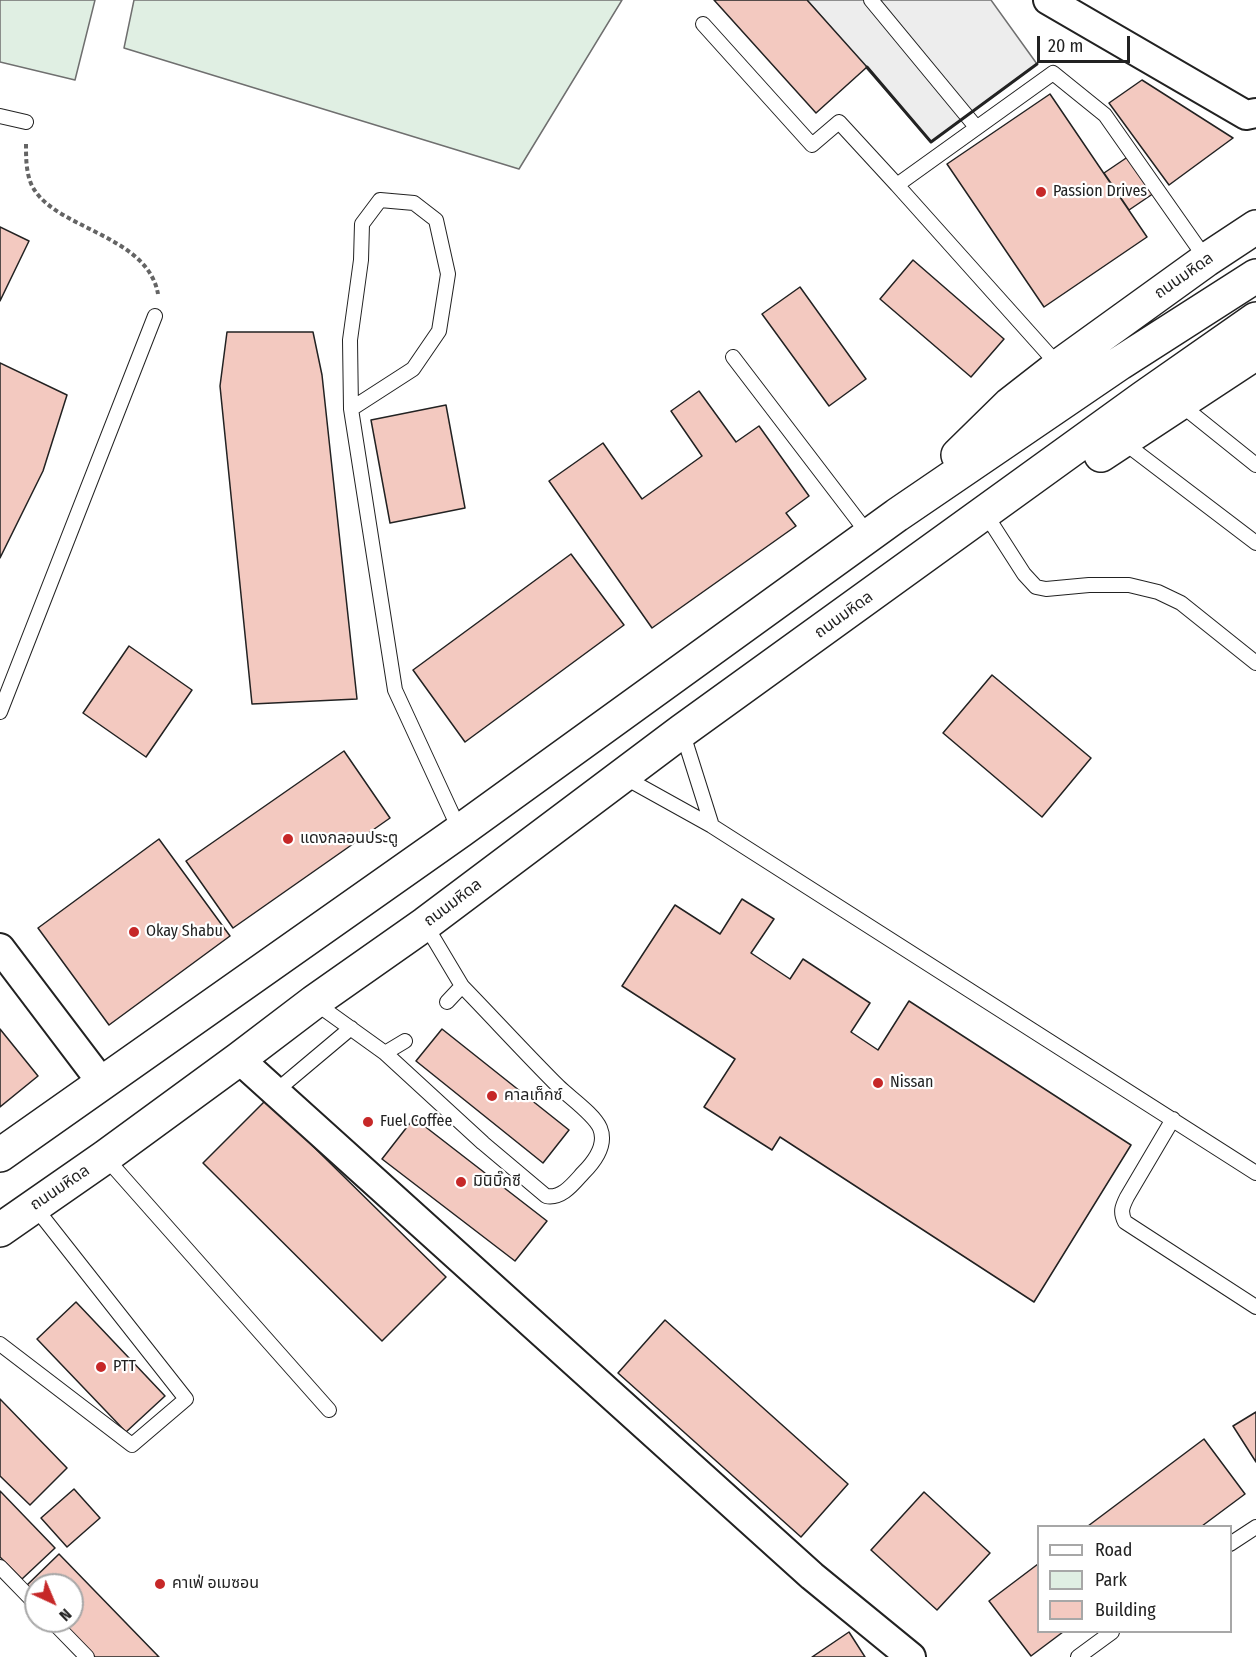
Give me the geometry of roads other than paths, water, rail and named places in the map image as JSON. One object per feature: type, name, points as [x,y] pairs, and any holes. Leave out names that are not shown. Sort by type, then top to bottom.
[{"type":"main road","name":"ถนนมหิดล","points":[[897,515],[1009,405],[1206,260],[1256,227]]},
{"type":"main road","name":"ถนนมหิดล","points":[[0,1155],[104,1084],[460,831],[897,515],[1120,363],[1256,276]]},
{"type":"main road","name":"ถนนมหิดล","points":[[0,1230],[105,1157],[314,1002],[425,924],[682,731],[1256,319]]},
{"type":"main road","name":"ถนนมหิดล","points":[[904,572],[1077,471],[1256,354]]},
{"type":"street","points":[[1048,0],[1246,115],[1256,112]]},
{"type":"street","points":[[0,948],[104,1084]]},
{"type":"street","points":[[239,1059],[812,1576],[911,1657]]},
{"type":"lane","points":[[871,0],[976,127]]},
{"type":"lane","points":[[703,24],[812,145],[840,122],[1059,366]]},
{"type":"lane","points":[[897,185],[1053,73],[1105,114],[1206,260]]},
{"type":"lane","points":[[0,116],[26,122]]},
{"type":"lane","points":[[351,409],[413,369],[439,331],[448,274],[436,220],[414,203],[380,200],[362,224],[361,260],[350,340],[351,409],[395,690],[460,831]]},
{"type":"lane","points":[[0,712],[155,316]]},
{"type":"lane","points":[[733,357],[869,535]]},
{"type":"lane","points":[[1179,404],[1256,465]]},
{"type":"lane","points":[[1122,441],[1256,543]]},
{"type":"lane","points":[[990,522],[1024,574],[1036,587],[1046,590],[1089,585],[1129,585],[1158,592],[1181,603],[1256,663]]},
{"type":"lane","points":[[682,731],[712,826]]},
{"type":"lane","points":[[621,776],[712,826],[1256,1173]]},
{"type":"lane","points":[[314,1002],[385,1053],[483,1143],[546,1196],[554,1197],[567,1190],[590,1166],[600,1149],[600,1129],[595,1121],[557,1085],[462,986],[425,924]]},
{"type":"lane","points":[[447,1002],[462,986]]},
{"type":"lane","points":[[276,1091],[351,1028]]},
{"type":"lane","points":[[385,1053],[405,1041]]},
{"type":"lane","points":[[1173,1119],[1121,1208],[1125,1222],[1256,1307]]},
{"type":"lane","points":[[105,1157],[329,1410]]},
{"type":"lane","points":[[0,1344],[132,1446],[186,1399],[34,1206]]},
{"type":"lane","points":[[1232,1543],[1256,1527]]},
{"type":"lane","points":[[0,1568],[24,1592]]},
{"type":"lane","points":[[64,1633],[87,1657]]},
{"type":"lane","points":[[1078,1657],[1111,1633]]},
{"type":"place","name":"Passion Drives","points":[[1041,192]]},
{"type":"place","name":"แดงกลอนประตู","points":[[288,839]]},
{"type":"place","name":"Okay Shabu","points":[[134,932]]},
{"type":"place","name":"Nissan","points":[[878,1083]]},
{"type":"place","name":"คาลเท็กซ์","points":[[492,1096]]},
{"type":"place","name":"Fuel Coffee","points":[[368,1122]]},
{"type":"place","name":"มินิบิ๊กซี","points":[[461,1182]]},
{"type":"place","name":"PTT","points":[[101,1367]]},
{"type":"place","name":"คาเฟ่ อเมซอน","points":[[160,1584]]}]
